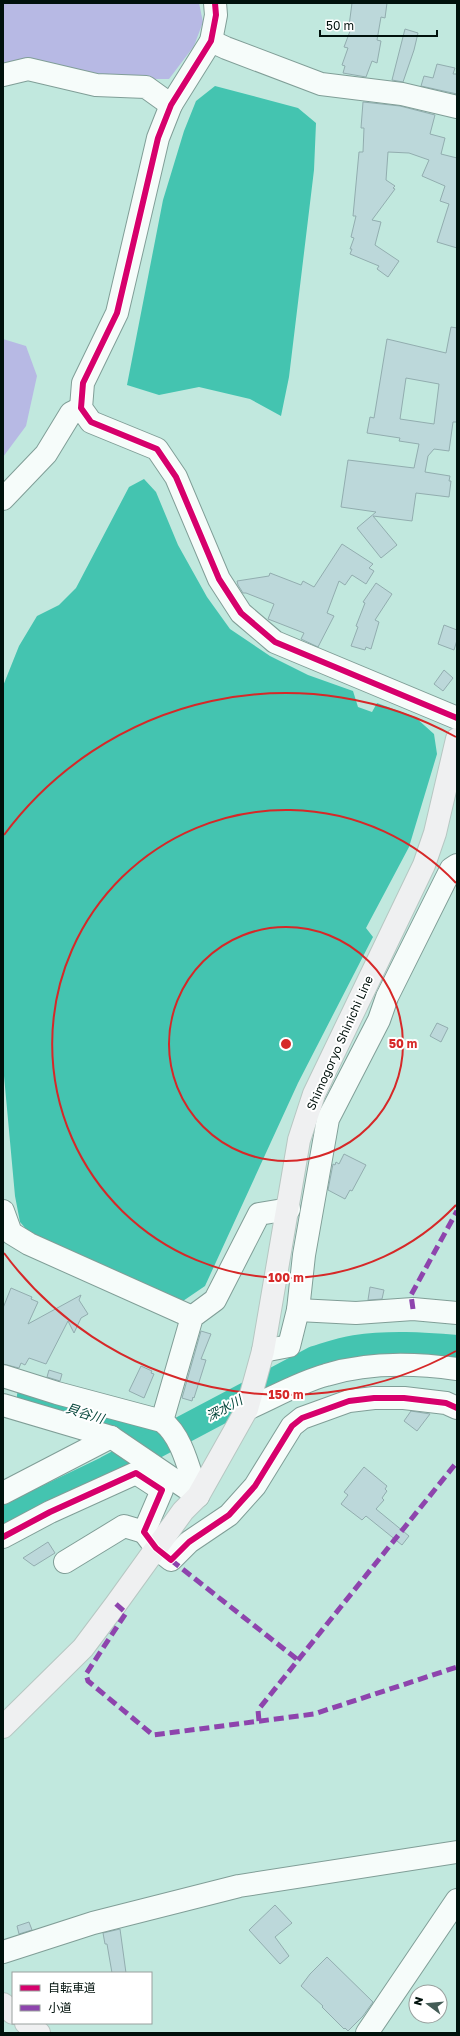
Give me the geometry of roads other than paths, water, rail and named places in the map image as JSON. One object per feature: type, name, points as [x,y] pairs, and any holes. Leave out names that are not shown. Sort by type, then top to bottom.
[{"type":"main road","name":"Shimogoryo Shinichi Line","points":[[3,1727],[83,1648],[116,1604],[150,1540],[198,1496],[247,1409],[263,1350],[299,1140],[314,1094],[424,865],[439,820],[457,739]]},
{"type":"main road","points":[[3,2004],[12,2012]]},
{"type":"main road","points":[[27,2024],[39,2033]]},
{"type":"street","points":[[215,3],[216,15],[211,41],[170,105],[158,138],[117,313],[83,383],[81,408],[91,422],[157,449],[176,477],[218,579],[241,612],[275,642],[457,718]]},
{"type":"street","points":[[211,41],[321,84],[340,88],[402,94],[457,107]]},
{"type":"street","points":[[3,75],[28,69],[96,85],[146,88],[170,105]]},
{"type":"street","points":[[3,499],[46,454],[71,413],[81,408]]},
{"type":"street","points":[[263,1350],[289,1346],[298,1310],[304,1255],[328,1119],[379,1020],[386,997],[451,869],[457,865]]},
{"type":"street","points":[[198,1496],[170,1431],[192,1317],[215,1300],[259,1214],[288,1209]]},
{"type":"street","points":[[3,1211],[10,1233],[29,1244],[192,1317]]},
{"type":"street","points":[[298,1310],[356,1313],[413,1309],[457,1313]]},
{"type":"street","points":[[247,1409],[325,1375],[351,1369],[389,1365],[431,1365],[457,1369]]},
{"type":"street","points":[[3,1376],[170,1431]]},
{"type":"street","points":[[422,1400],[426,1392],[441,1388],[457,1394]]},
{"type":"street","points":[[65,1562],[124,1526],[150,1540],[171,1560],[189,1542],[230,1514],[255,1486],[292,1426],[302,1418],[350,1401],[374,1398],[404,1398],[422,1400],[446,1403],[457,1408]]},
{"type":"street","points":[[3,1405],[118,1442],[198,1496]]},
{"type":"street","points":[[3,1493],[118,1442]]},
{"type":"street","points":[[3,1537],[50,1512],[136,1472],[162,1490],[150,1540]]},
{"type":"street","points":[[3,1952],[93,1923],[239,1886],[457,1852]]},
{"type":"street","points":[[366,2033],[457,1900]]},
{"type":"waterway","name":"深水川","points":[[3,1520],[107,1470],[315,1360],[345,1351],[380,1346],[457,1349]]},
{"type":"waterway","name":"貝谷川","points":[[31,1396],[168,1438]]}]
